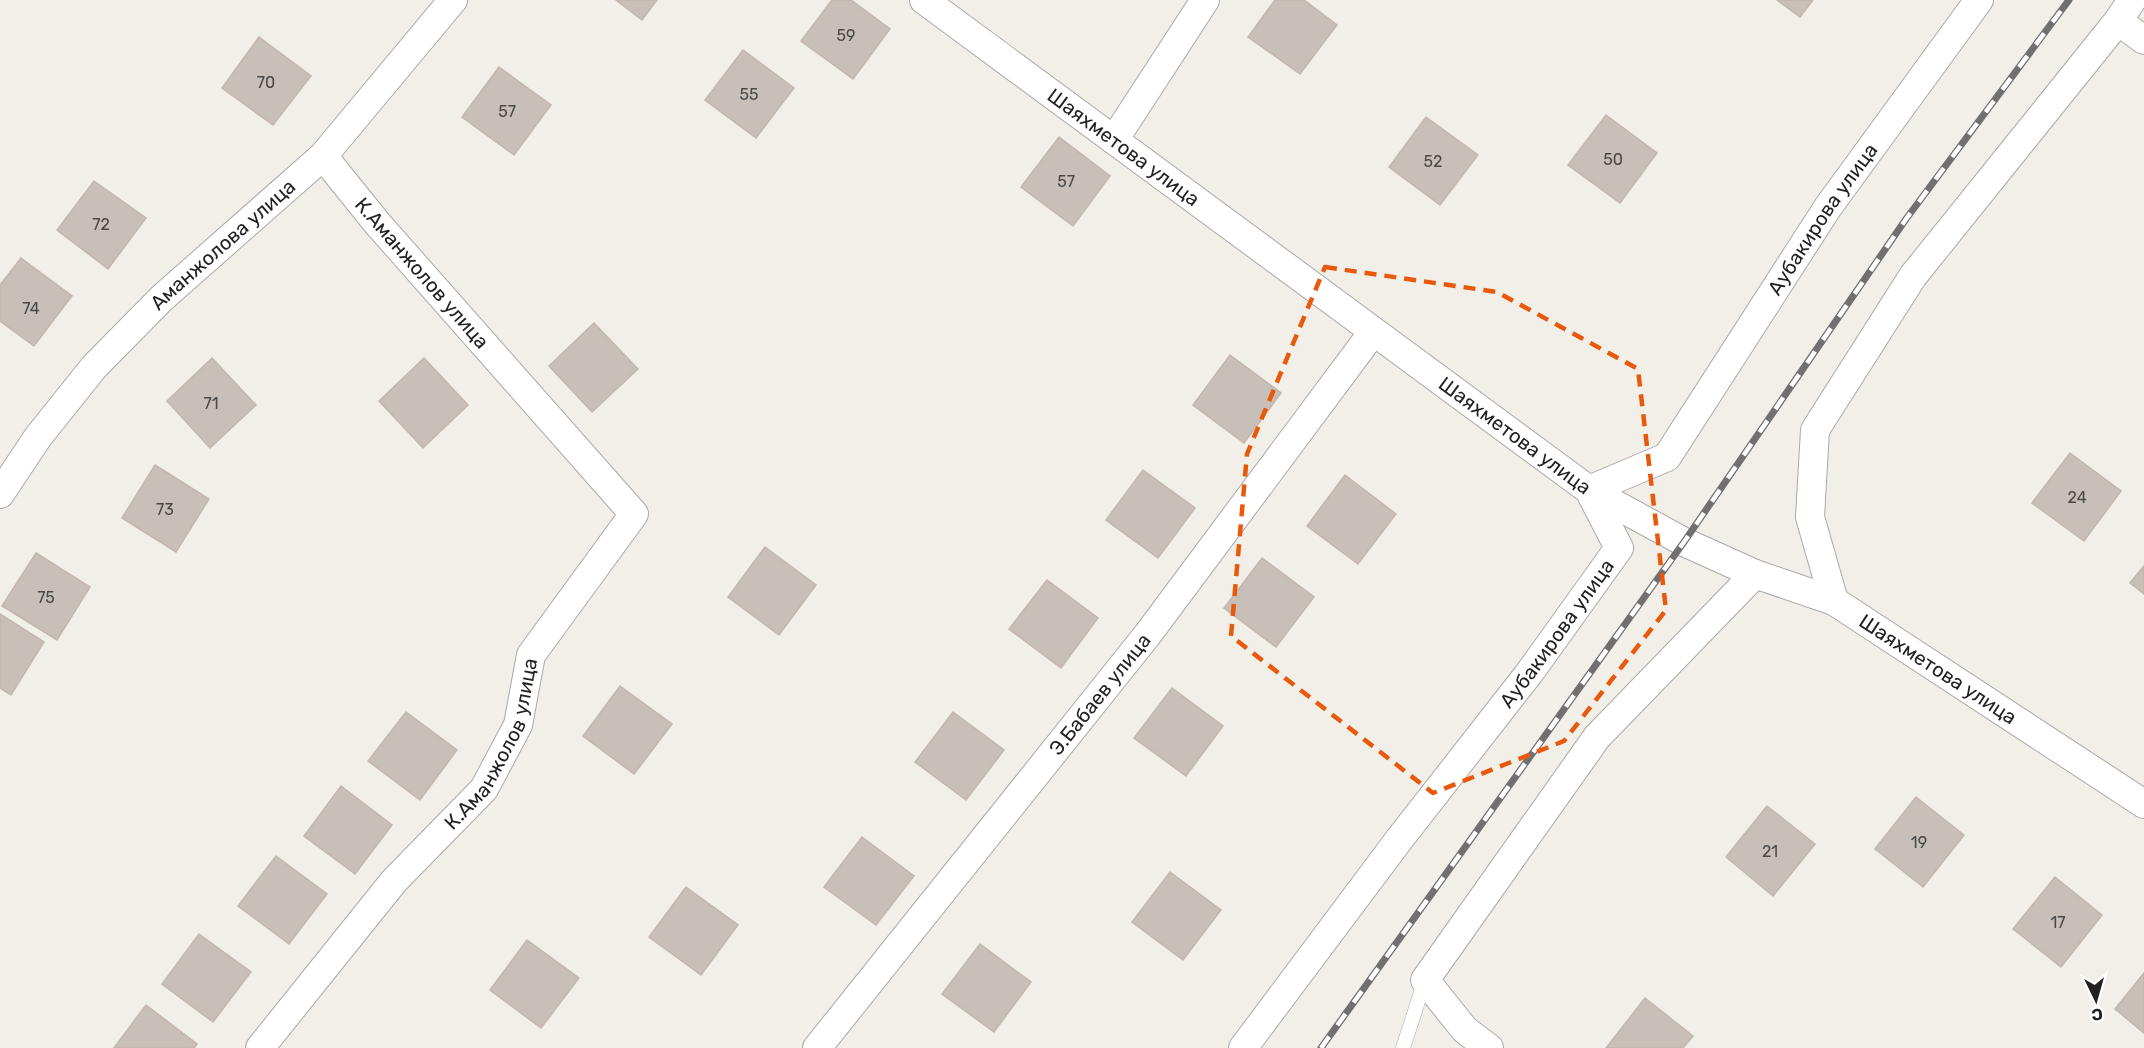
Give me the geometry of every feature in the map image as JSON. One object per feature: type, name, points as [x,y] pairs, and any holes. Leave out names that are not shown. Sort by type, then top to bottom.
[{"type":"street","name":"Аманжолова улица","points":[[0,494],[38,437],[94,367],[162,298],[323,156],[453,0]]},
{"type":"street","name":"Шаяхметова улица","points":[[924,0],[1589,490],[1684,542],[1755,574],[1834,601],[2144,804]]},
{"type":"street","points":[[1114,140],[1205,0]]},
{"type":"street","name":"Аубакирова улица","points":[[1243,1048],[1398,841],[1530,672],[1619,548],[1589,490],[1667,457],[1828,207],[1979,0]]},
{"type":"street","points":[[1834,601],[1810,517],[1815,430],[1913,276],[2125,11],[2144,40]]},
{"type":"street","name":"К.Аманжолов улица","points":[[260,1048],[394,881],[484,789],[518,725],[531,655],[634,514],[377,224],[323,156]]},
{"type":"street","name":"Э.Бабаев улица","points":[[817,1048],[1148,634],[1373,332]]},
{"type":"street","points":[[1489,1048],[1465,1030],[1425,980],[1597,738],[1755,574]]},
{"type":"lane","points":[[1403,1048],[1425,980]]},
{"type":"highlighted area","points":[[1325,267],[1497,292],[1638,369],[1666,610],[1564,741],[1433,793],[1231,636],[1247,454]]},
{"type":"building","points":[[616,0],[657,0],[642,20]]},
{"type":"building","points":[[832,0],[851,0],[890,29],[853,79],[801,41]]},
{"type":"building","points":[[1275,0],[1304,0],[1337,25],[1300,74],[1248,37]]},
{"type":"building","points":[[1777,0],[1813,0],[1800,17]]},
{"type":"building","points":[[259,37],[311,76],[273,125],[222,88]]},
{"type":"building","points":[[743,50],[794,88],[756,138],[705,100]]},
{"type":"building","points":[[499,67],[551,105],[514,155],[462,117]]},
{"type":"building","points":[[1606,115],[1657,153],[1620,203],[1568,165]]},
{"type":"building","points":[[1426,117],[1478,155],[1440,205],[1389,167]]},
{"type":"building","points":[[1059,137],[1110,176],[1073,226],[1021,187]]},
{"type":"building","points":[[94,181],[146,218],[108,269],[57,230]]},
{"type":"building","points":[[21,258],[72,296],[34,346],[0,321],[0,285]]},
{"type":"building","points":[[594,323],[638,369],[592,412],[549,366]]},
{"type":"building","points":[[1230,355],[1281,393],[1244,443],[1193,405]]},
{"type":"building","points":[[212,358],[256,405],[210,448],[167,401]]},
{"type":"building","points":[[424,358],[468,405],[423,448],[379,401]]},
{"type":"building","points":[[2070,453],[2121,491],[2084,541],[2032,503]]},
{"type":"building","points":[[155,465],[209,499],[176,552],[122,518]]},
{"type":"building","points":[[1143,470],[1195,508],[1158,558],[1106,520]]},
{"type":"building","points":[[1345,475],[1396,514],[1358,564],[1307,526]]},
{"type":"building","points":[[765,547],[816,585],[779,635],[728,597]]},
{"type":"building","points":[[36,553],[90,587],[57,640],[2,606]]},
{"type":"building","points":[[1262,558],[1314,597],[1276,647],[1224,608]]},
{"type":"building","points":[[2144,566],[2144,594],[2130,583]]},
{"type":"building","points":[[1047,580],[1098,618],[1061,668],[1009,629]]},
{"type":"building","points":[[0,614],[44,642],[11,695],[0,688]]},
{"type":"building","points":[[620,686],[672,724],[634,774],[583,736]]},
{"type":"building","points":[[1172,688],[1223,726],[1186,776],[1134,738]]},
{"type":"building","points":[[406,712],[457,750],[420,800],[368,761]]},
{"type":"building","points":[[953,712],[1004,750],[966,800],[915,762]]},
{"type":"building","points":[[341,786],[392,825],[355,874],[304,836]]},
{"type":"building","points":[[1916,797],[1964,835],[1923,887],[1875,849]]},
{"type":"building","points":[[1767,806],[1815,844],[1773,896],[1726,857]]},
{"type":"building","points":[[862,837],[914,876],[876,925],[824,887]]},
{"type":"building","points":[[276,856],[327,894],[289,944],[238,906]]},
{"type":"building","points":[[1170,872],[1221,910],[1183,960],[1132,922]]},
{"type":"building","points":[[2055,877],[2102,915],[2061,967],[2013,929]]},
{"type":"building","points":[[686,887],[738,925],[701,975],[649,937]]},
{"type":"building","points":[[199,934],[251,972],[213,1022],[162,984]]},
{"type":"building","points":[[527,940],[579,978],[541,1028],[490,990]]},
{"type":"building","points":[[980,944],[1031,982],[994,1032],[942,994]]},
{"type":"building","points":[[2144,973],[2144,1033],[2115,1009]]},
{"type":"building","points":[[1645,998],[1693,1036],[1683,1048],[1606,1048]]},
{"type":"building","points":[[146,1005],[197,1044],[194,1048],[114,1048]]},
{"type":"railway","points":[[1321,1048],[1684,542],[1906,219],[2069,0]]}]
